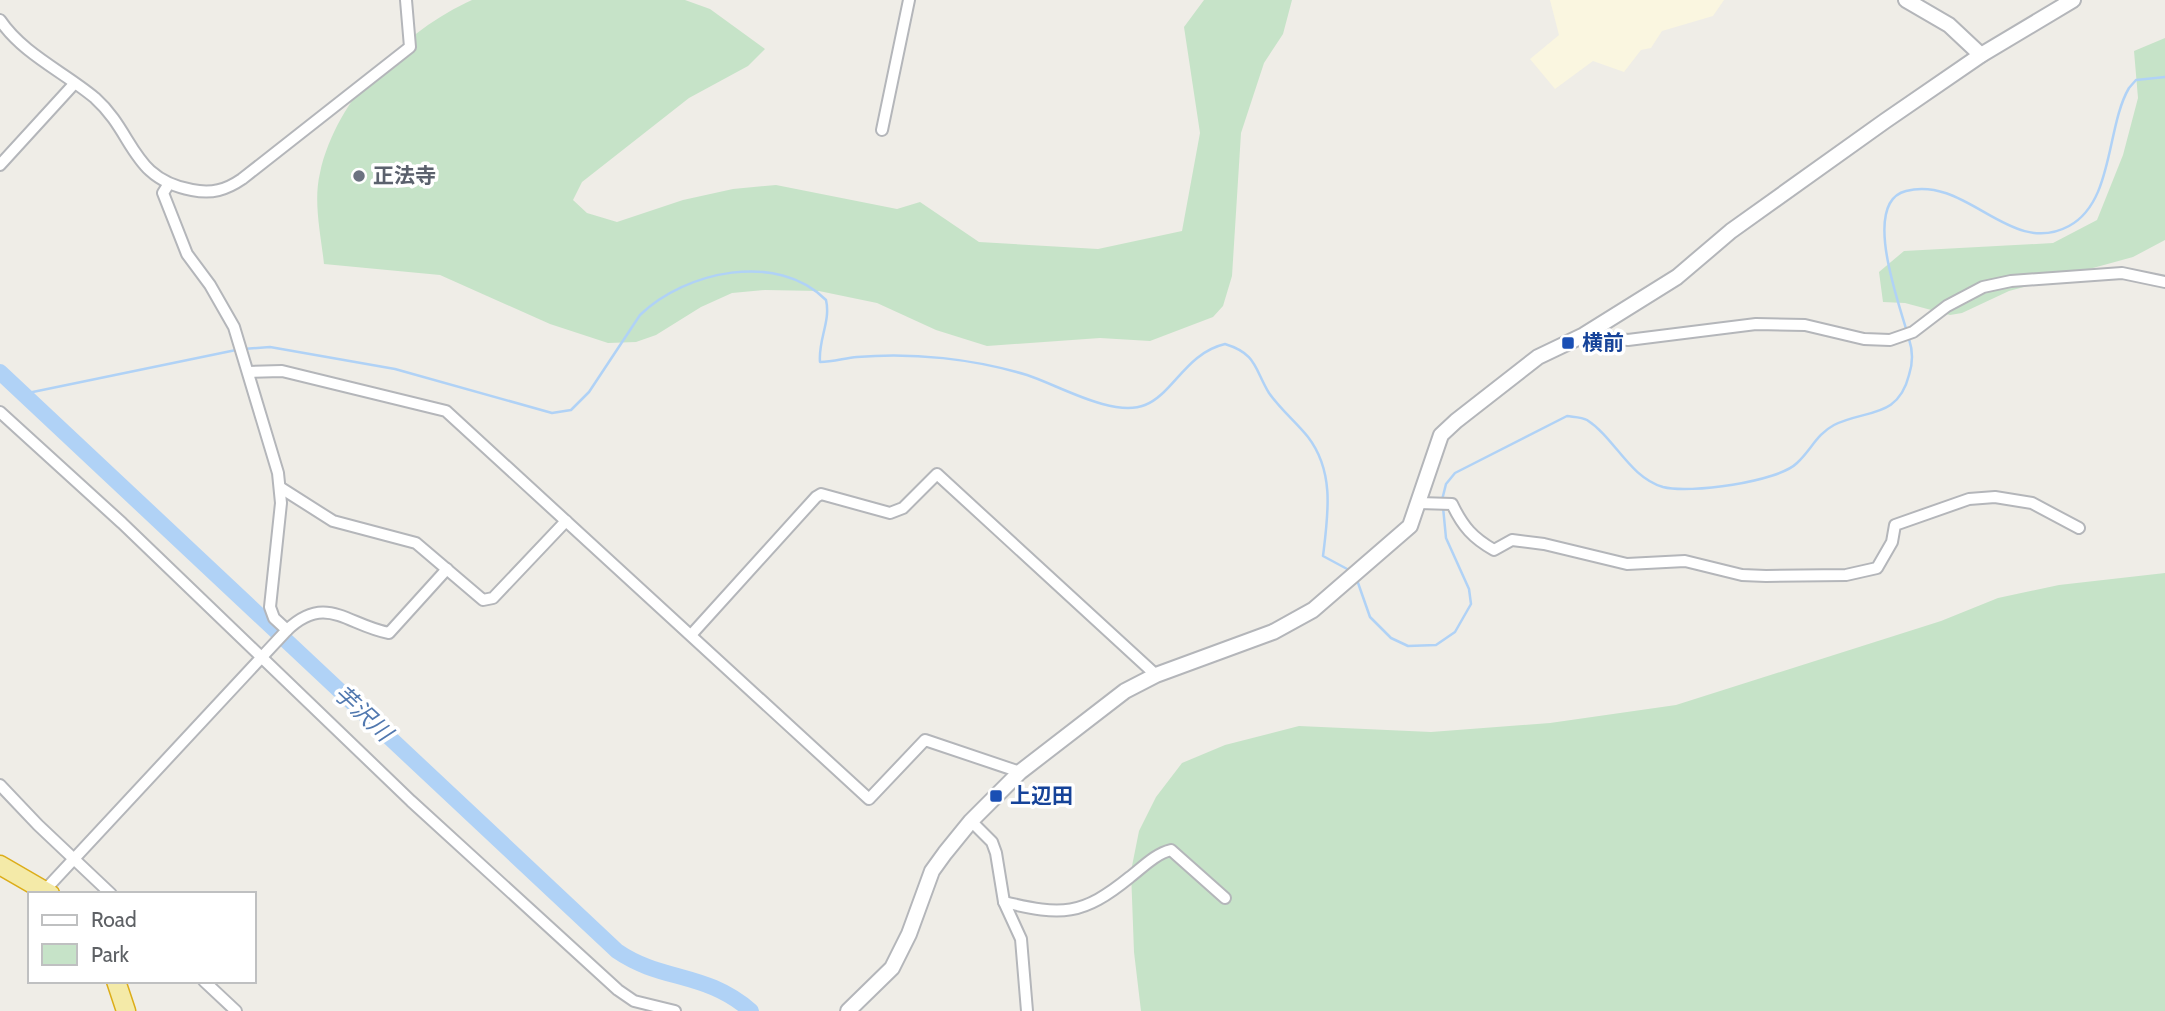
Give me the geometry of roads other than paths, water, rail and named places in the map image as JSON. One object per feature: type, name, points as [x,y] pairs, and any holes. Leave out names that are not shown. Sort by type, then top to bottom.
[{"type":"highway","points":[[0,865],[48,892]]},
{"type":"highway","points":[[117,983],[126,1011]]},
{"type":"street","points":[[0,20],[16,39],[102,104],[150,174],[168,185],[205,193],[227,190],[410,47],[406,0]]},
{"type":"street","points":[[882,130],[909,0]]},
{"type":"street","points":[[1906,0],[1949,25],[1981,55]]},
{"type":"street","points":[[848,1011],[892,968],[909,934],[932,871],[971,821],[1020,772],[1125,691],[1156,675],[1296,621],[1360,572],[1410,526],[1426,504],[1428,466],[1441,435],[1538,357],[1584,335],[1677,277],[1731,231],[1981,55],[2073,0]]},
{"type":"street","points":[[0,165],[74,84]]},
{"type":"street","points":[[168,185],[163,193],[179,238],[234,327],[242,348],[281,488],[270,607],[274,618],[286,631]]},
{"type":"street","points":[[1584,335],[1628,340],[1756,324],[1805,325],[1864,340],[1907,335],[1947,306],[1983,286],[2011,281],[2113,273],[2165,282]]},
{"type":"street","points":[[248,371],[282,371],[446,411],[869,799],[925,740],[1020,772]]},
{"type":"street","points":[[0,412],[122,523],[618,990],[634,1001],[675,1011]]},
{"type":"street","points":[[691,635],[816,497],[821,494],[890,513],[903,508],[937,474],[1156,675]]},
{"type":"street","points":[[281,488],[333,521],[416,543],[483,600],[488,600],[566,521]]},
{"type":"street","points":[[1426,504],[1450,504],[1474,539],[1494,550],[1512,540],[1544,544],[1627,564],[1685,561],[1742,575],[1766,576],[1846,575],[1877,568],[1892,542],[1895,525],[1969,499],[1995,497],[2032,503],[2079,528]]},
{"type":"street","points":[[48,892],[73,858],[301,616],[324,611],[389,634],[447,569]]},
{"type":"street","points":[[0,785],[109,892]]},
{"type":"street","points":[[971,821],[992,842],[1004,902],[1021,939],[1027,1011]]},
{"type":"street","points":[[1004,902],[1043,911],[1081,909],[1126,881],[1157,856],[1171,850],[1225,898]]},
{"type":"street","points":[[206,983],[236,1011]]},
{"type":"waterway","points":[[1907,332],[1891,278],[1884,233],[1886,214],[1893,199],[1906,191],[1928,189],[1949,194],[2027,232],[2048,233],[2069,226],[2084,215],[2102,182],[2116,123],[2129,88],[2136,80],[2165,77]]},
{"type":"waterway","points":[[243,349],[270,347],[395,369],[552,413],[571,410],[589,392],[640,315],[659,300],[706,278],[758,272],[783,275],[806,285],[826,300],[827,315],[820,362],[900,355],[965,361],[1027,375],[1102,404],[1132,408],[1155,400],[1190,364],[1212,349],[1225,344],[1249,357],[1269,393],[1317,450],[1328,494],[1323,556],[1349,570]]},
{"type":"waterway","points":[[1442,500],[1446,484],[1455,473],[1567,416],[1587,420],[1641,475],[1663,487],[1692,489],[1733,485],[1772,476],[1797,463],[1823,433],[1834,425],[1889,406],[1897,399],[1904,389],[1911,366],[1909,339]]},
{"type":"waterway","points":[[23,394],[236,350]]},
{"type":"waterway","name":"芋沢川","points":[[0,372],[617,951],[650,968],[717,989],[751,1011]]},
{"type":"waterway","points":[[1357,580],[1370,617],[1391,638],[1408,646],[1436,645],[1455,632],[1471,604],[1469,589],[1446,538],[1443,507]]},
{"type":"place","name":"正法寺","points":[[359,176]]},
{"type":"place","name":"横前","points":[[1568,343]]},
{"type":"place","name":"上辺田","points":[[996,796]]}]
